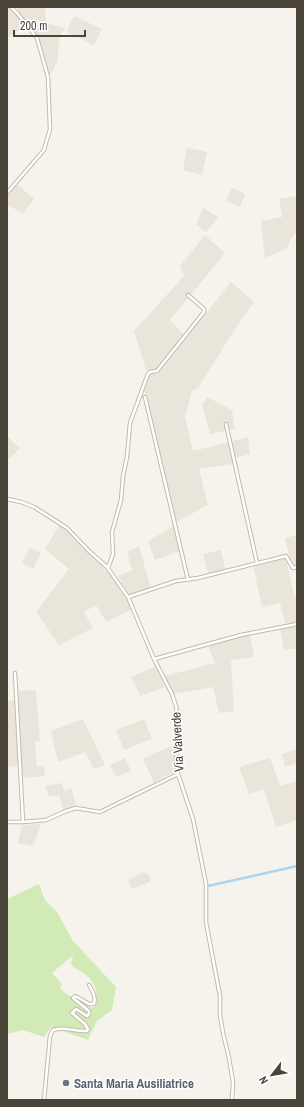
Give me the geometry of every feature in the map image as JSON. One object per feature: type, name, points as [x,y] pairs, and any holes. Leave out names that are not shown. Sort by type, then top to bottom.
[{"type":"street","points":[[7,193],[44,150],[50,129],[48,77],[37,38],[17,13],[10,7]]},
{"type":"street","points":[[108,568],[113,554],[112,532],[122,500],[123,476],[127,458],[130,423],[148,374],[150,372],[157,371],[204,312],[204,309],[188,295]]},
{"type":"street","points":[[145,397],[188,580]]},
{"type":"street","points":[[226,424],[257,564]]},
{"type":"street","name":"Via Valverde","points":[[7,499],[34,507],[67,528],[108,568],[128,597],[154,659],[172,694],[176,706],[178,725],[176,761],[178,774],[193,819],[206,884],[206,922],[220,996],[220,1015],[223,1034],[233,1082],[232,1100]]},
{"type":"street","points":[[128,597],[176,581],[188,580],[286,556],[290,565],[293,568],[297,568]]},
{"type":"street","points":[[154,659],[240,635],[297,624]]},
{"type":"street","points":[[15,673],[23,822]]},
{"type":"street","points":[[7,822],[46,820],[66,810],[76,808],[100,812],[178,774]]},
{"type":"street","points":[[44,1100],[50,1036],[53,1030],[59,1028],[87,1031],[88,1029],[85,1024],[72,1013],[76,1009],[86,1016],[89,1014],[89,1011],[73,998],[75,996],[89,1004],[94,1004],[94,993],[89,985]]},
{"type":"shaded area","points":[[7,7],[12,10],[26,26],[7,38]]},
{"type":"shaded area","points":[[24,7],[45,7],[46,23],[66,28],[60,36],[57,62],[52,73],[49,75],[44,64],[37,39],[17,9]]},
{"type":"shaded area","points":[[74,16],[102,29],[94,45],[66,32]]},
{"type":"shaded area","points":[[187,148],[207,152],[202,175],[183,170]]},
{"type":"shaded area","points":[[17,184],[34,199],[23,214],[7,204],[7,196]]},
{"type":"shaded area","points":[[232,188],[245,194],[240,207],[226,201]]},
{"type":"shaded area","points":[[297,196],[297,231],[289,242],[288,248],[265,258],[261,221],[282,217],[279,199]]},
{"type":"shaded area","points":[[203,208],[218,217],[206,232],[196,225]]},
{"type":"shaded area","points":[[205,235],[225,253],[170,320],[184,335],[154,371],[146,370],[134,331],[184,276],[180,266]]},
{"type":"shaded area","points":[[231,282],[254,302],[233,332],[198,388],[192,391],[185,417],[193,451],[248,437],[250,454],[233,459],[233,464],[199,469],[208,505],[175,523],[144,390],[150,373],[158,374]]},
{"type":"shaded area","points":[[207,397],[232,410],[235,429],[210,434],[202,404]]},
{"type":"shaded area","points":[[7,436],[20,448],[7,461]]},
{"type":"shaded area","points":[[60,524],[68,530],[121,586],[132,609],[106,622],[96,605],[84,612],[93,628],[59,645],[36,612],[69,569],[45,549]]},
{"type":"shaded area","points":[[174,526],[180,551],[155,560],[148,541]]},
{"type":"shaded area","points":[[297,535],[297,566],[292,568],[285,538]]},
{"type":"shaded area","points":[[139,546],[151,589],[129,595],[118,576],[132,570],[127,552]]},
{"type":"shaded area","points":[[30,547],[41,553],[33,569],[22,563]]},
{"type":"shaded area","points":[[221,550],[225,569],[208,574],[203,554]]},
{"type":"shaded area","points":[[286,558],[294,596],[297,596],[297,648],[284,650],[280,628],[286,627],[280,603],[262,607],[253,565]]},
{"type":"shaded area","points":[[250,635],[254,657],[231,660],[234,711],[219,713],[213,687],[173,694],[165,676],[215,663],[207,643]]},
{"type":"shaded area","points":[[156,666],[165,687],[140,696],[131,677]]},
{"type":"shaded area","points":[[36,690],[40,741],[35,741],[37,767],[44,766],[45,776],[22,778],[21,766],[7,767],[7,701],[16,700],[15,691]]},
{"type":"shaded area","points":[[83,719],[105,765],[94,769],[85,752],[58,762],[51,731]]},
{"type":"shaded area","points":[[144,719],[152,739],[124,750],[116,730]]},
{"type":"shaded area","points":[[175,744],[176,773],[165,776],[154,783],[143,759]]},
{"type":"shaded area","points":[[297,749],[297,763],[285,767],[282,754]]},
{"type":"shaded area","points":[[125,758],[131,771],[116,777],[110,765]]},
{"type":"shaded area","points":[[270,758],[280,786],[297,781],[297,820],[276,827],[264,789],[249,794],[239,767]]},
{"type":"shaded area","points":[[62,783],[64,791],[71,788],[77,807],[63,810],[59,795],[49,797],[45,786]]},
{"type":"shaded area","points":[[41,824],[33,846],[18,843],[22,825]]},
{"type":"shaded area","points":[[144,872],[149,875],[151,879],[150,882],[132,889],[128,880]]},
{"type":"green space","points":[[39,884],[45,900],[57,912],[73,941],[116,987],[112,1010],[97,1021],[88,1040],[51,1027],[44,1037],[23,1030],[7,1034],[7,899]],"holes":[[[73,955],[71,964],[86,975],[94,985],[97,1004],[92,1008],[63,992],[60,987],[62,984],[52,973]]]},
{"type":"waterway","points":[[208,886],[297,866]]},
{"type":"place","name":"Santa Maria Ausiliatrice","points":[[66,1083]]}]
